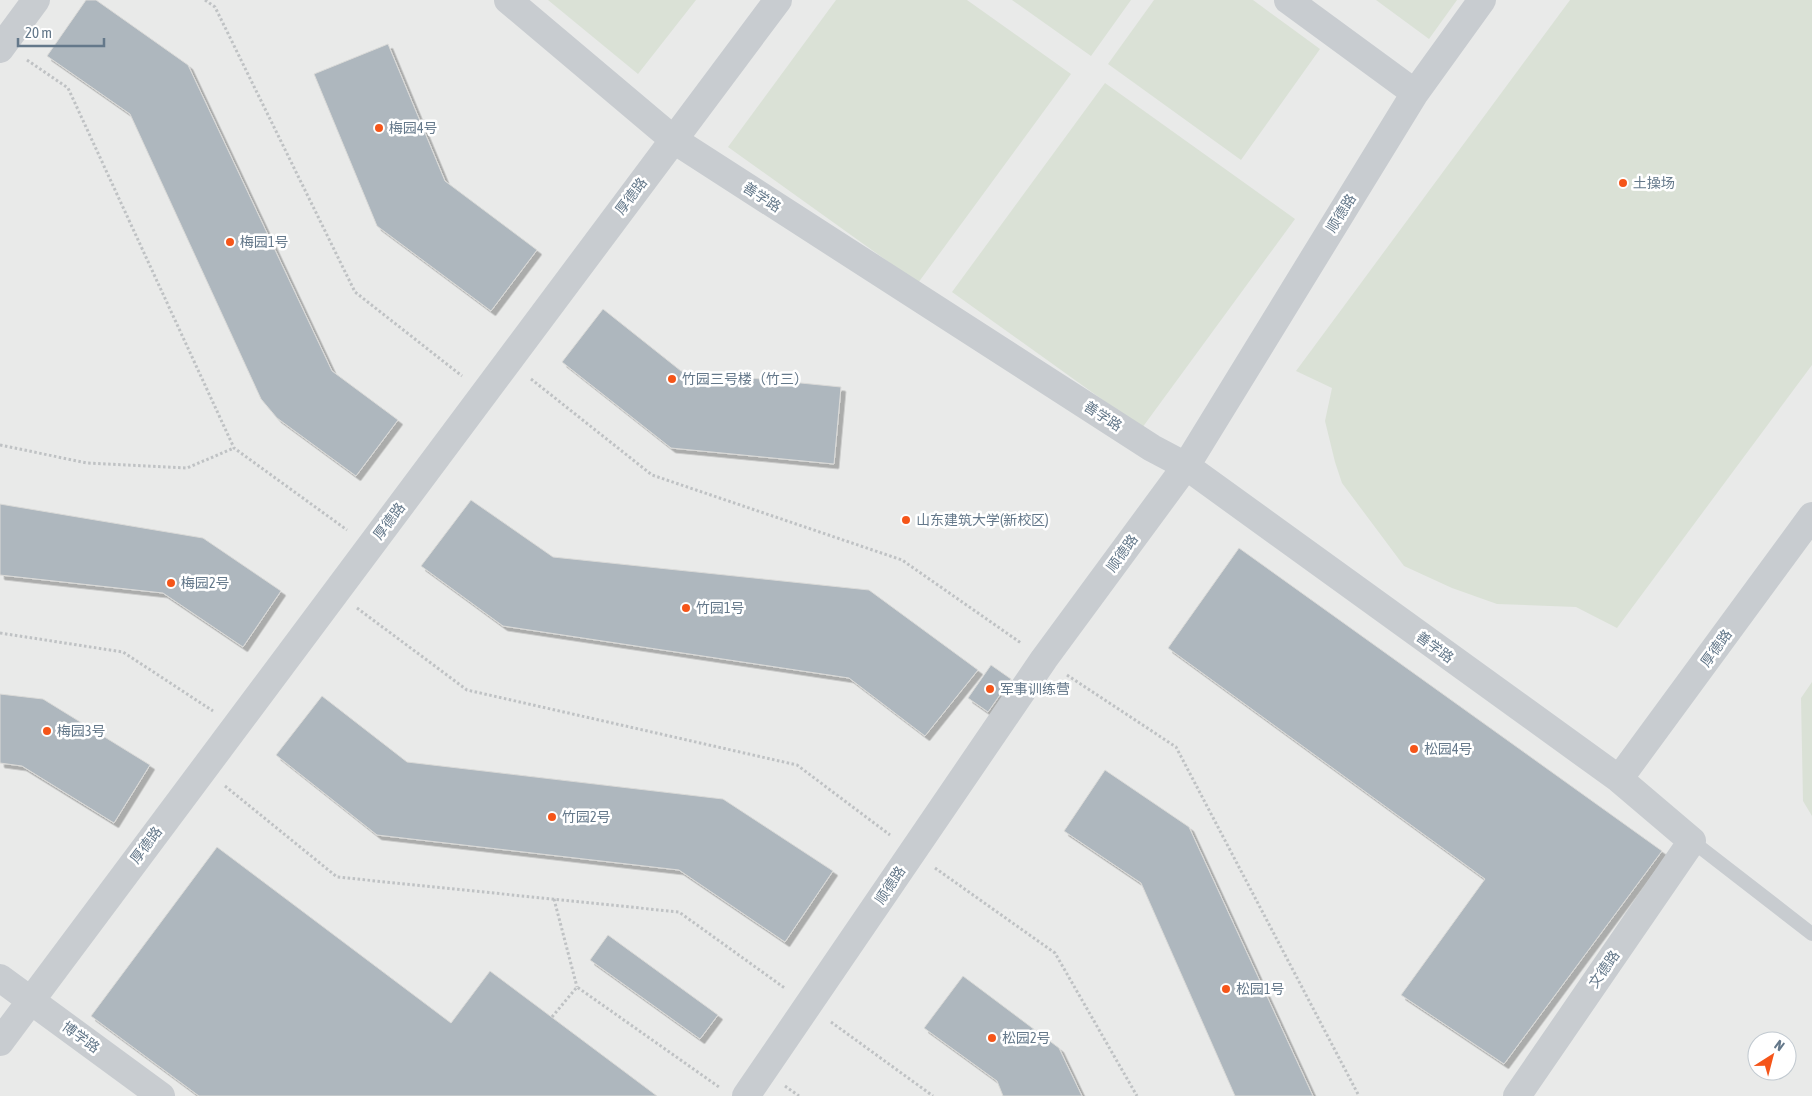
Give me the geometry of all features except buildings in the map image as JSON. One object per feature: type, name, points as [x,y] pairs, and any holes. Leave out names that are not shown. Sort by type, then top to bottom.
[{"type":"street","points":[[2,47],[36,0]]},
{"type":"street","name":"善学路","points":[[508,0],[674,140],[1144,442],[1186,466],[1619,779],[1692,841]]},
{"type":"street","name":"厚德路","points":[[0,1042],[778,0]]},
{"type":"street","points":[[1288,0],[1415,93]]},
{"type":"street","name":"顺德路","points":[[735,1093],[808,1005],[1044,659],[1186,466],[1415,93],[1482,0]]},
{"type":"street","name":"厚德路","points":[[1619,779],[1812,516]]},
{"type":"street","name":"文德路","points":[[1517,1096],[1692,841]]},
{"type":"street","name":"博学路","points":[[0,978],[161,1096]]},
{"type":"lane","points":[[1692,841],[1812,934]]},
{"type":"path","points":[[205,0],[215,7],[355,292],[484,394]]},
{"type":"path","points":[[2,47],[68,88],[234,448],[370,546]]},
{"type":"path","points":[[508,361],[652,475],[902,560],[1044,659],[1176,747],[1358,1096]]},
{"type":"path","points":[[0,445],[87,463],[187,468],[234,448]]},
{"type":"path","points":[[336,592],[467,690],[797,766],[912,852],[1055,953],[1138,1096]]},
{"type":"path","points":[[0,633],[123,652],[236,725]]},
{"type":"path","points":[[204,768],[337,877],[679,912],[933,1096]]},
{"type":"path","points":[[554,899],[577,987],[735,1093]]},
{"type":"path","points":[[552,1018],[577,987]]},
{"type":"shaded area","name":"山东建筑大学(新校区)","points":[[0,0],[1812,0],[1812,1096],[0,1096]]},
{"type":"shaded area","points":[[548,0],[696,0],[638,74]]},
{"type":"shaded area","points":[[836,0],[967,0],[1071,74],[918,283],[728,147]]},
{"type":"shaded area","points":[[1012,0],[1131,0],[1091,56]]},
{"type":"shaded area","points":[[1154,0],[1253,0],[1320,49],[1241,160],[1108,64]]},
{"type":"shaded area","points":[[1376,0],[1457,0],[1429,39]]},
{"type":"shaded area","name":"土操场","points":[[1570,0],[1812,0],[1812,365],[1617,628],[1576,607],[1497,604],[1452,588],[1404,566],[1342,483],[1325,421],[1332,388],[1296,371]]},
{"type":"shaded area","points":[[1105,83],[1295,219],[1142,428],[952,292]]},
{"type":"shaded area","points":[[1812,682],[1812,816],[1803,801],[1801,698]]},
{"type":"place","name":"梅园4号","points":[[379,128]]},
{"type":"place","name":"土操场","points":[[1623,183]]},
{"type":"place","name":"梅园1号","points":[[230,242]]},
{"type":"place","name":"竹园三号楼（竹三）","points":[[672,379]]},
{"type":"place","name":"山东建筑大学(新校区)","points":[[906,520]]},
{"type":"place","name":"梅园2号","points":[[171,583]]},
{"type":"place","name":"竹园1号","points":[[686,608]]},
{"type":"place","name":"军事训练营","points":[[990,689]]},
{"type":"place","name":"梅园3号","points":[[47,731]]},
{"type":"place","name":"松园4号","points":[[1414,749]]},
{"type":"place","name":"竹园2号","points":[[552,817]]},
{"type":"place","name":"松园1号","points":[[1226,989]]},
{"type":"place","name":"松园2号","points":[[992,1038]]}]
